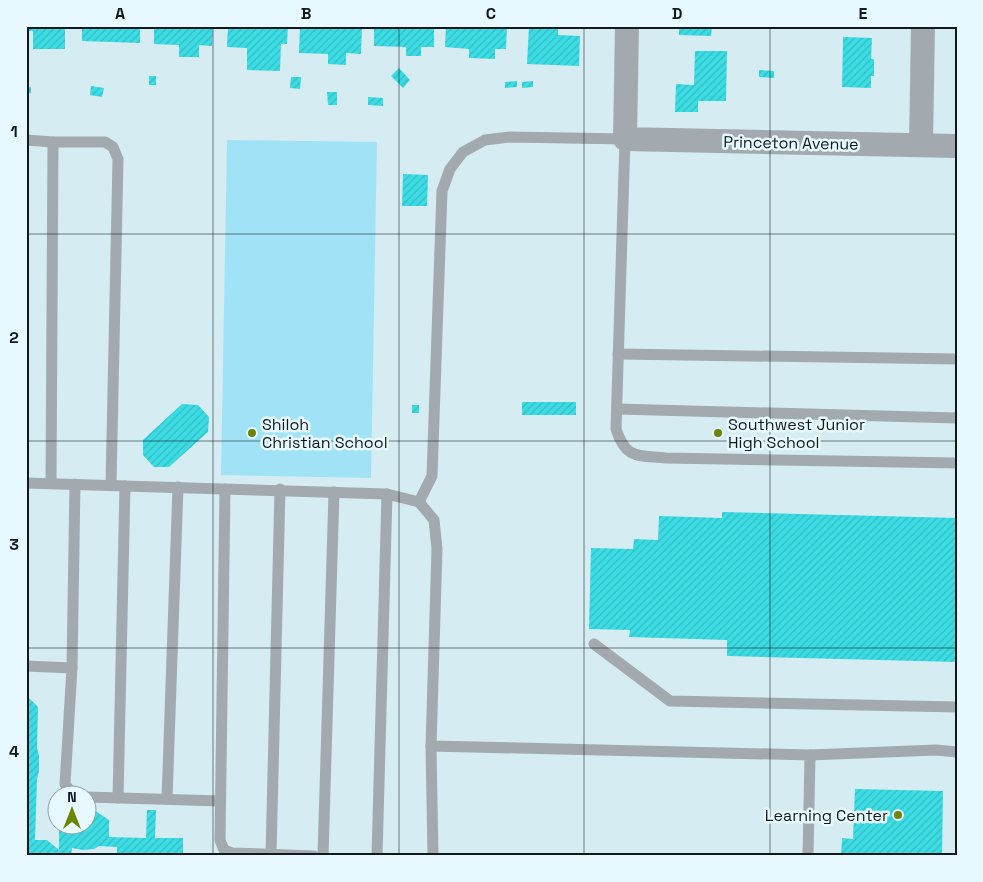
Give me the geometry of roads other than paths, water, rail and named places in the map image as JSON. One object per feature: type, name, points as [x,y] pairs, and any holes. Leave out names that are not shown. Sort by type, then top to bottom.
[{"type":"street","points":[[625,140],[627,26]]},
{"type":"street","points":[[921,145],[924,26]]},
{"type":"street","name":"Princeton Avenue","points":[[625,140],[957,146]]},
{"type":"lane","points":[[418,502],[432,476],[442,191],[450,169],[463,152],[485,140],[510,137],[625,140],[616,429],[621,444],[632,455],[666,458],[957,463]]},
{"type":"lane","points":[[26,140],[105,142],[114,147],[118,159],[111,486]]},
{"type":"lane","points":[[51,484],[53,142]]},
{"type":"lane","points":[[618,354],[957,359]]},
{"type":"lane","points":[[617,409],[957,418]]},
{"type":"lane","points":[[26,483],[280,489],[387,494],[418,502],[434,520],[437,549],[431,746],[433,856]]},
{"type":"lane","points":[[65,784],[72,668],[75,484]]},
{"type":"lane","points":[[118,798],[124,486]]},
{"type":"lane","points":[[167,799],[178,488]]},
{"type":"lane","points":[[225,489],[220,840],[224,850],[232,853],[314,856]]},
{"type":"lane","points":[[271,855],[280,489]]},
{"type":"lane","points":[[323,856],[334,492]]},
{"type":"lane","points":[[376,856],[387,494]]},
{"type":"lane","points":[[594,644],[670,702],[957,707]]},
{"type":"lane","points":[[26,666],[72,668]]},
{"type":"lane","points":[[431,746],[810,755],[936,750],[957,752]]},
{"type":"lane","points":[[808,856],[810,755]]},
{"type":"lane","points":[[98,797],[220,800]]},
{"type":"place","name":"Shiloh Christian School","points":[[252,433]]},
{"type":"place","name":"Southwest Junior High School","points":[[718,433]]},
{"type":"place","name":"Learning Center","points":[[898,815]]}]
